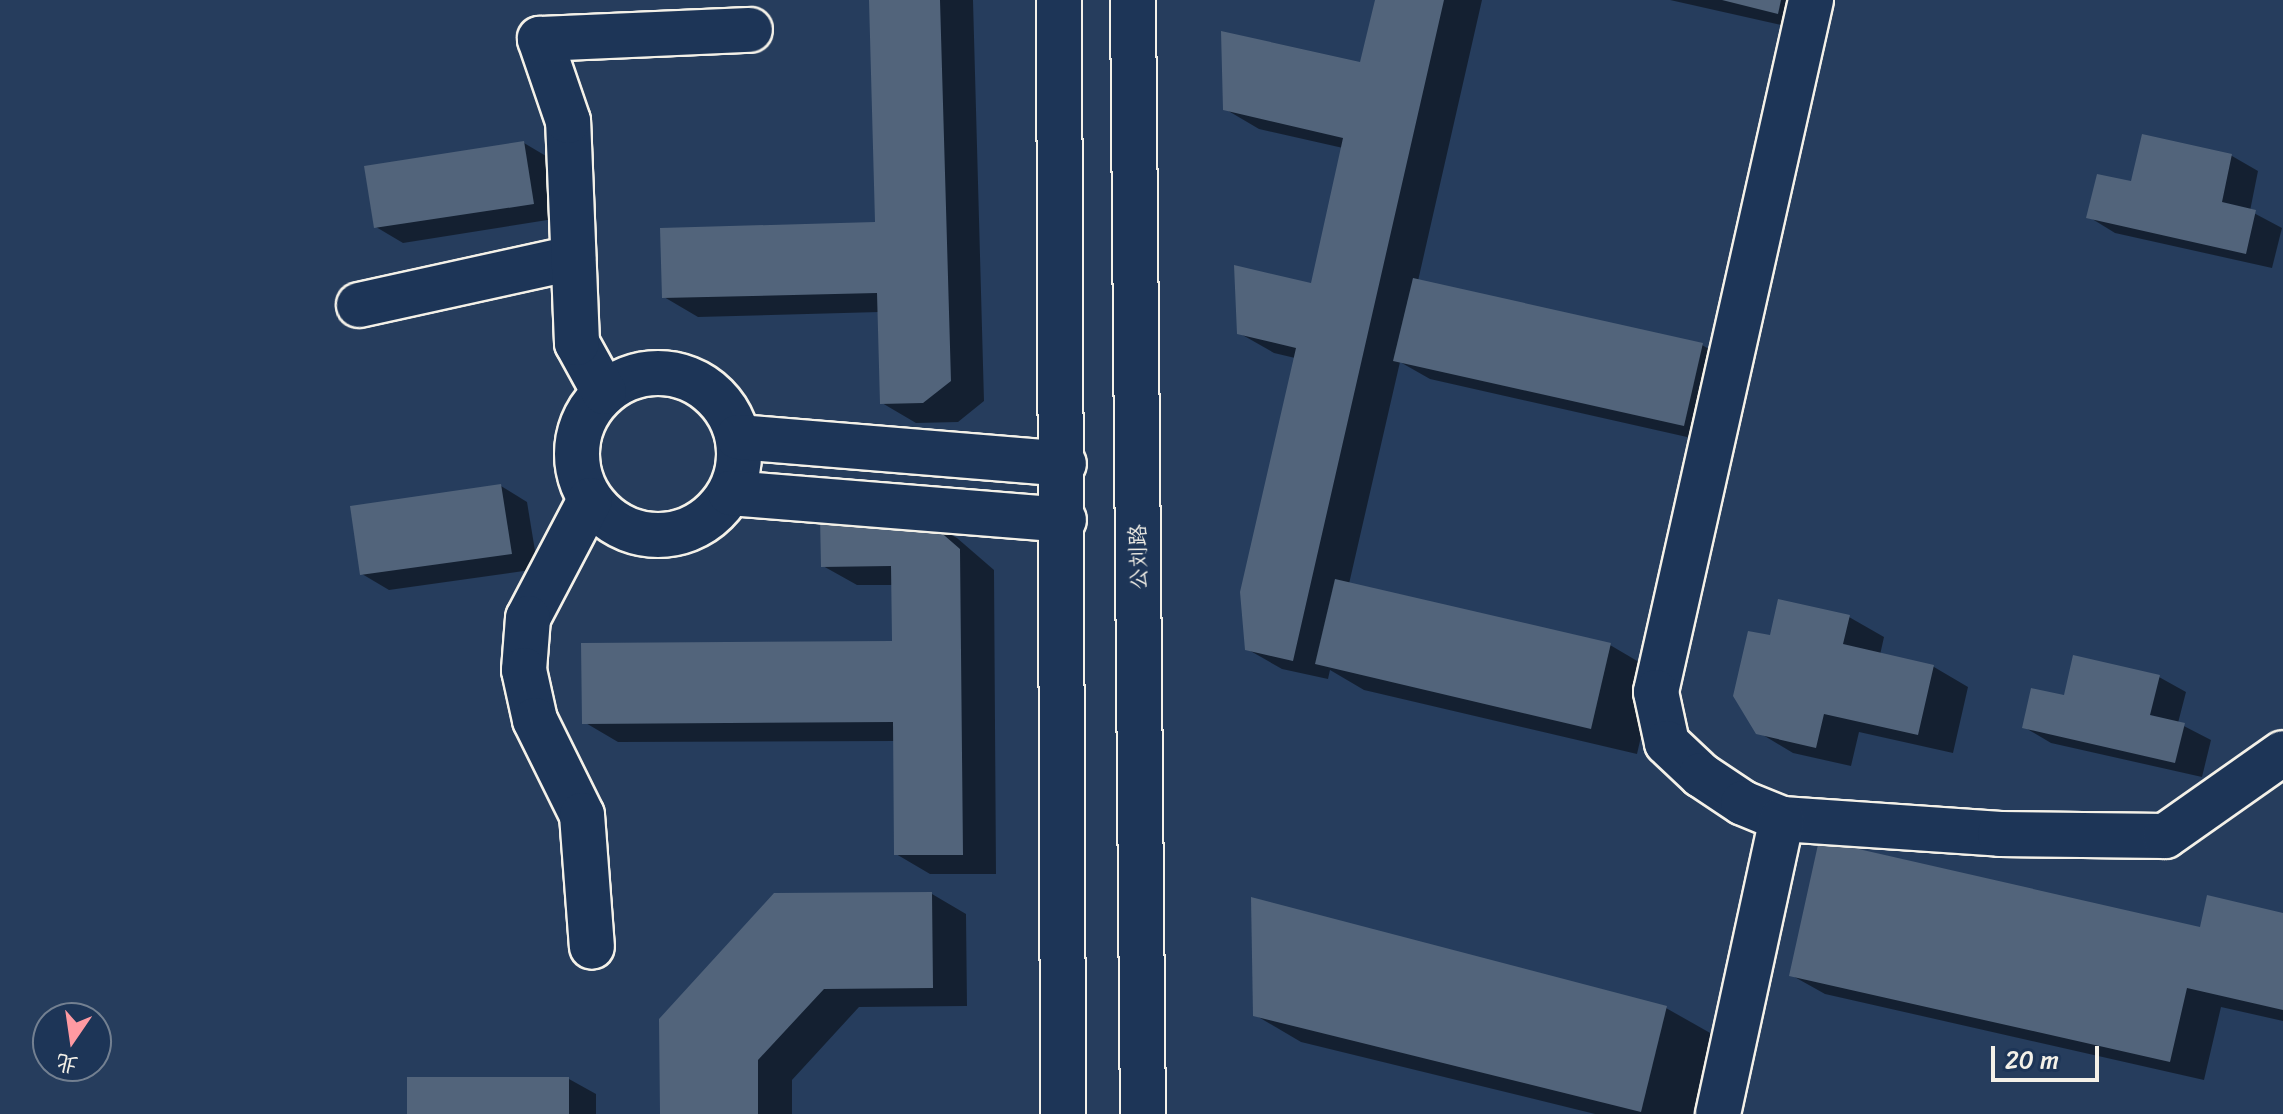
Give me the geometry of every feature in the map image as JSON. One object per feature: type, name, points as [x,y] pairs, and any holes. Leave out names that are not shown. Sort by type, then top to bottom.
[{"type":"street","points":[[1059,0],[1064,464],[1063,1114]]},
{"type":"street","name":"公刘路","points":[[1133,0],[1143,1114]]},
{"type":"street","points":[[1811,0],[1656,692],[1667,743],[1701,775],[1743,803],[1782,819],[2000,834],[2165,836],[2283,753]]},
{"type":"street","points":[[604,392],[577,343],[568,121],[540,39],[750,30]]},
{"type":"street","points":[[359,305],[573,258]]},
{"type":"street","points":[[656,373],[684,377],[709,390],[727,411],[738,437],[738,475],[730,493],[713,515],[689,530],[662,536],[634,532],[609,520],[590,500],[576,454],[584,421],[604,392],[629,378],[656,373]]},
{"type":"street","points":[[738,437],[1064,464]]},
{"type":"street","points":[[730,493],[1064,520]]},
{"type":"street","points":[[590,500],[528,618],[524,670],[535,720],[582,815],[592,947]]},
{"type":"street","points":[[1718,1114],[1782,819]]},
{"type":"building","points":[[869,0],[940,0],[951,381],[923,403],[880,404],[877,293],[662,298],[660,228],[875,222]]},
{"type":"building","points":[[1375,0],[1444,0],[1293,661],[1245,650],[1240,592],[1296,348],[1237,334],[1234,265],[1311,283],[1343,138],[1223,110],[1221,31],[1360,62]]},
{"type":"building","points":[[1722,0],[1781,0],[1778,14]]},
{"type":"building","points":[[2142,134],[2232,154],[2222,202],[2256,210],[2246,254],[2086,218],[2097,174],[2131,181]]},
{"type":"building","points":[[524,141],[534,204],[374,228],[364,166]]},
{"type":"building","points":[[1413,278],[1703,343],[1684,426],[1393,361]]},
{"type":"building","points":[[501,484],[512,554],[360,575],[350,506]]},
{"type":"building","points":[[820,516],[922,516],[960,549],[963,855],[894,855],[893,722],[582,724],[581,643],[892,641],[891,566],[821,567]]},
{"type":"building","points":[[1335,579],[1611,643],[1591,729],[1315,664]]},
{"type":"building","points":[[1778,599],[1850,615],[1843,644],[1934,665],[1918,735],[1824,714],[1816,748],[1756,734],[1733,696],[1748,631],[1770,635]]},
{"type":"building","points":[[2073,655],[2160,675],[2150,715],[2185,723],[2175,763],[2022,728],[2031,688],[2064,695]]},
{"type":"building","points":[[1819,840],[2200,927],[2207,895],[2283,913],[2283,1010],[2187,988],[2170,1062],[1789,976]]},
{"type":"building","points":[[932,892],[933,988],[824,989],[758,1060],[758,1114],[660,1114],[659,1019],[774,893]]},
{"type":"building","points":[[1251,897],[1667,1006],[1641,1112],[1253,1016]]},
{"type":"building","points":[[407,1077],[569,1077],[569,1114],[407,1114]]}]
